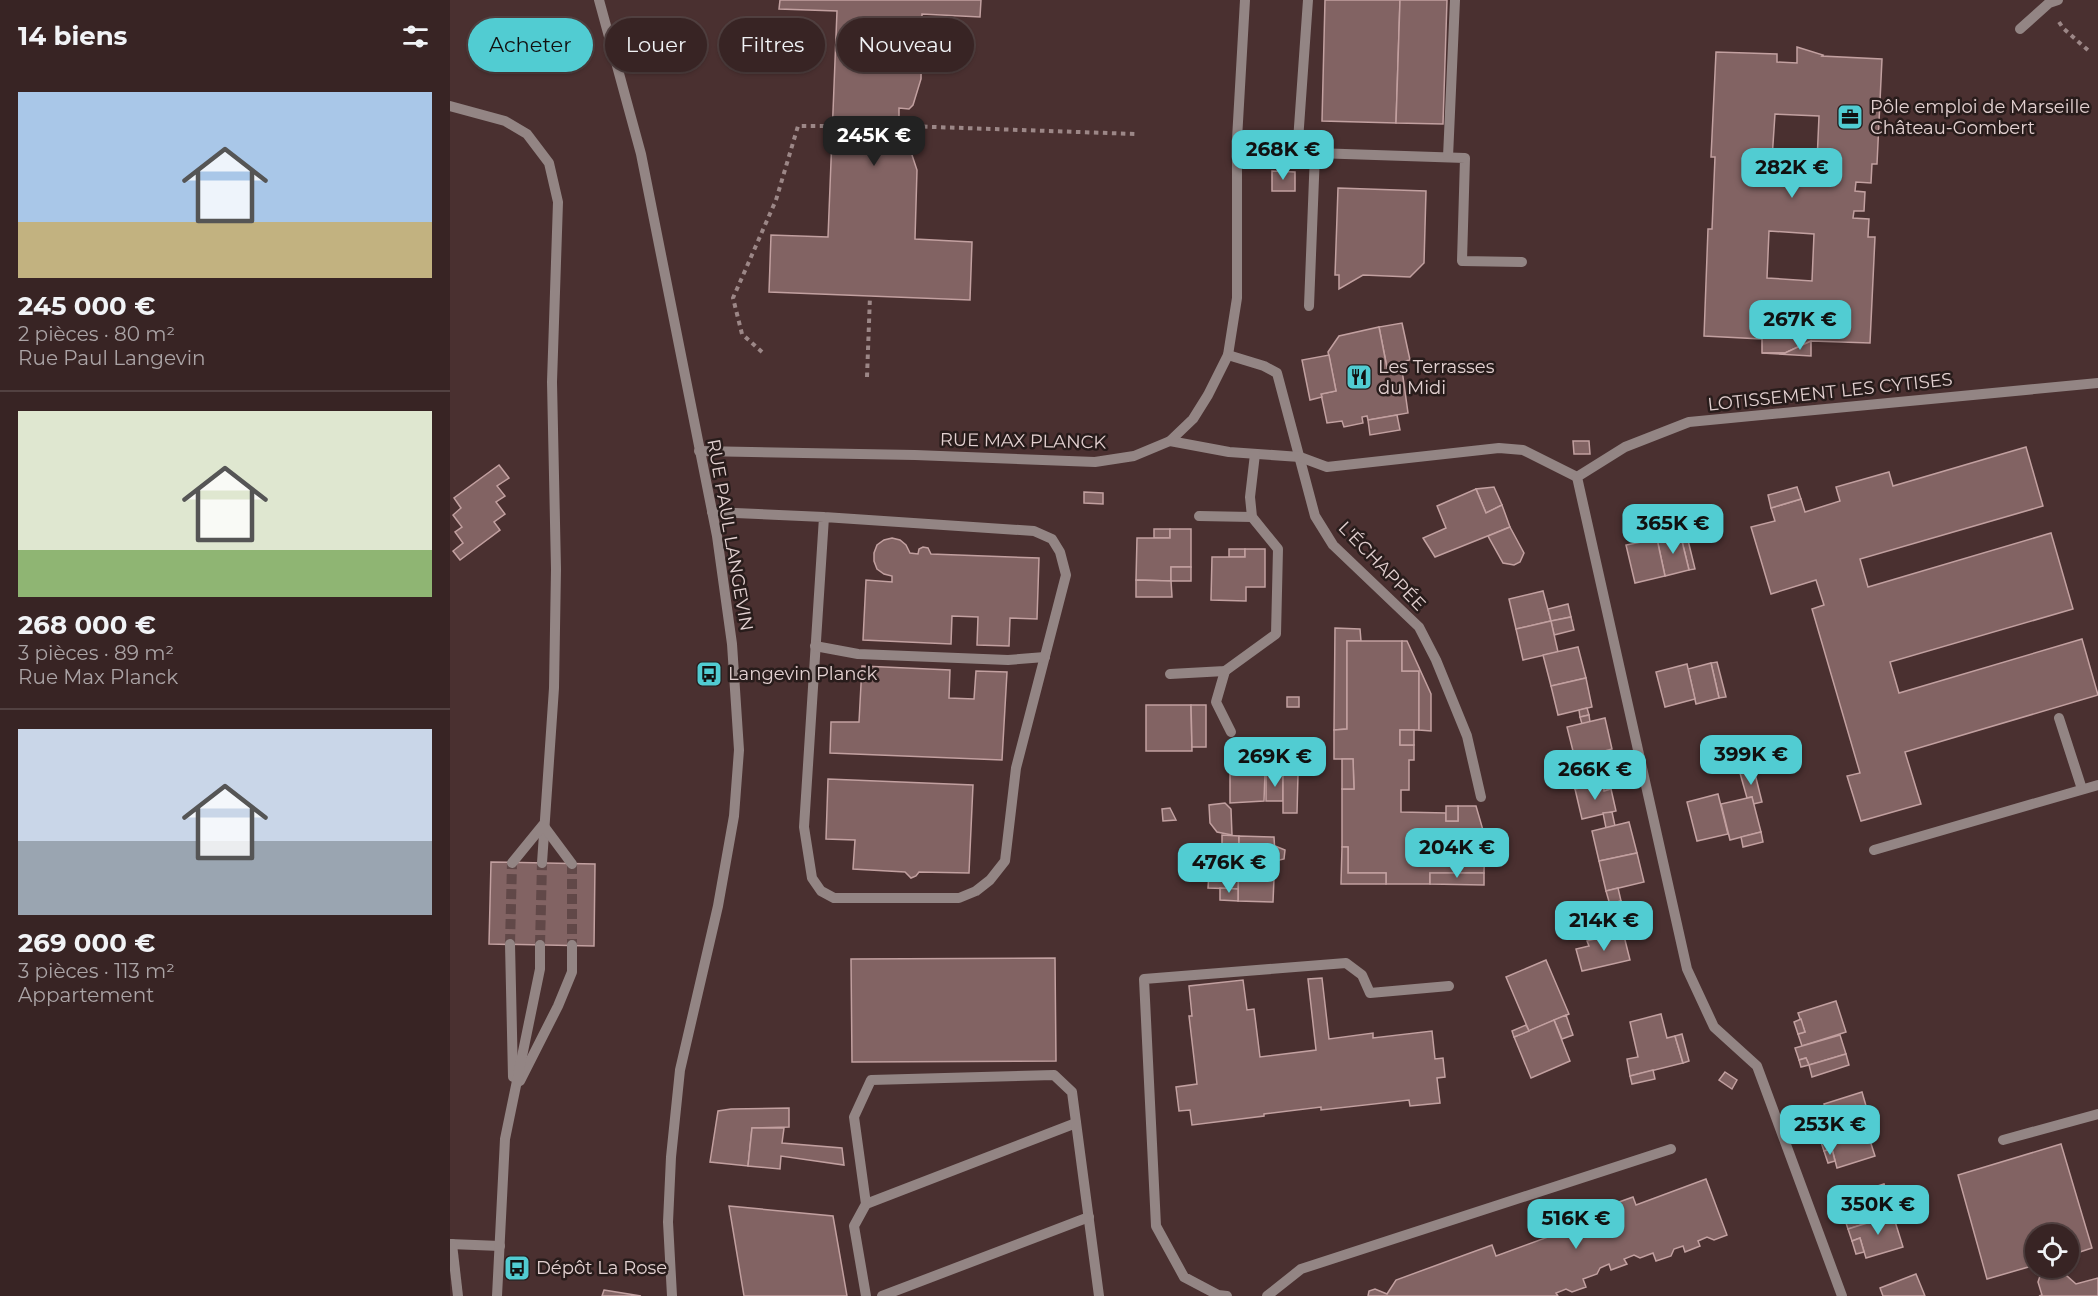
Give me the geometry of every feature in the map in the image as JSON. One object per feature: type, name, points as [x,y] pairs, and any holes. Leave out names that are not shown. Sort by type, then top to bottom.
[{"type":"street","name":"RUE PAUL LANGEVIN","points":[[599,0],[641,154],[712,512],[732,644],[739,750],[734,816],[718,906],[680,1070],[671,1157],[668,1222],[672,1296]]},
{"type":"street","name":"RUE MAX PLANCK","points":[[699,450],[1095,462],[1134,456],[1170,441],[1198,411],[1228,355],[1237,298],[1237,139],[1245,0]]},
{"type":"street","points":[[1298,141],[1308,0]]},
{"type":"street","points":[[1448,157],[1455,0]]},
{"type":"street","points":[[2020,29],[2054,2]]},
{"type":"street","points":[[450,106],[505,121],[527,134],[549,163],[558,202],[552,382],[556,569],[554,688],[542,863]]},
{"type":"street","points":[[1237,139],[1298,141],[1315,153],[1466,158],[1462,261],[1522,262]]},
{"type":"street","points":[[1309,306],[1315,153]]},
{"type":"street","name":"L'ÉCHAPPÉE","points":[[1228,355],[1264,366],[1277,373],[1315,516],[1334,545],[1419,627],[1436,660],[1467,736],[1481,797]]},
{"type":"street","name":"LOTISSEMENT LES CYTISES","points":[[1577,477],[1625,447],[1689,422],[2098,383]]},
{"type":"street","points":[[1170,441],[1228,452],[1300,457],[1327,468],[1499,448],[1523,450],[1577,477],[1687,969],[1714,1027],[1757,1066],[1842,1296]]},
{"type":"street","points":[[1170,674],[1225,671],[1276,634],[1278,549],[1252,517],[1250,497],[1255,454]]},
{"type":"street","points":[[712,512],[824,517],[1034,531],[1052,538],[1060,552],[1066,575],[1016,768],[1005,861],[990,880],[976,891],[959,898],[834,898],[821,891],[812,878],[804,827],[824,517]]},
{"type":"street","points":[[1199,516],[1252,517]]},
{"type":"street","points":[[815,646],[858,654],[1008,660],[1045,657]]},
{"type":"street","points":[[1225,671],[1216,702],[1231,732]]},
{"type":"street","points":[[2059,718],[2082,789]]},
{"type":"street","points":[[1874,850],[2098,785]]},
{"type":"street","points":[[512,863],[543,825]]},
{"type":"street","points":[[543,825],[572,864]]},
{"type":"street","points":[[510,944],[513,1095]]},
{"type":"street","points":[[497,1296],[505,1138],[540,969],[540,945]]},
{"type":"street","points":[[513,1095],[558,1006],[572,972],[572,945]]},
{"type":"street","points":[[1227,1296],[1218,1295],[1184,1277],[1156,1226],[1144,979],[1346,963],[1362,975],[1370,993],[1449,986]]},
{"type":"street","points":[[866,1296],[854,1226],[866,1204],[854,1117],[871,1080],[1054,1075],[1072,1092],[1099,1296]]},
{"type":"street","points":[[2003,1140],[2098,1114]]},
{"type":"street","points":[[866,1204],[1076,1123]]},
{"type":"street","points":[[1267,1296],[1301,1269],[1671,1149]]},
{"type":"street","points":[[882,1296],[1089,1216]]},
{"type":"street","points":[[458,1296],[451,1244],[500,1246]]},
{"type":"path","points":[[2054,2],[2063,28],[2090,52]]},
{"type":"path","points":[[762,352],[742,334],[733,298],[776,200],[798,126],[832,126]]},
{"type":"path","points":[[905,126],[1136,134]]},
{"type":"path","points":[[867,377],[870,296]]},
{"type":"building","points":[[780,0],[981,0],[980,17],[922,14],[922,18],[837,18],[837,72],[921,72],[913,105],[909,109],[899,108],[899,119],[905,126],[903,132],[898,135],[898,145],[909,146],[917,170],[915,239],[972,242],[970,300],[769,292],[771,235],[828,237],[837,11],[779,9]]},
{"type":"building","points":[[1325,0],[1400,0],[1396,123],[1322,121]]},
{"type":"building","points":[[1400,0],[1447,0],[1443,124],[1396,123]]},
{"type":"building","points":[[1797,47],[1822,56],[1882,59],[1877,164],[1872,164],[1871,183],[1856,182],[1855,191],[1865,192],[1864,211],[1854,211],[1853,218],[1869,219],[1868,237],[1875,237],[1870,343],[1811,341],[1785,353],[1762,353],[1762,339],[1704,336],[1708,229],[1712,229],[1715,157],[1711,157],[1716,52],[1777,54],[1777,62],[1797,63]],"holes":[[[1775,114],[1819,116],[1817,162],[1772,159]],[[1769,231],[1814,234],[1812,281],[1767,278]]]},
{"type":"building","points":[[1272,171],[1295,172],[1295,191],[1272,191]]},
{"type":"building","points":[[1338,188],[1426,191],[1424,263],[1410,277],[1363,275],[1339,289],[1339,275],[1335,275]]},
{"type":"building","points":[[1402,323],[1410,360],[1400,362],[1402,370],[1388,373],[1379,327]]},
{"type":"building","points":[[1379,327],[1388,373],[1402,370],[1408,413],[1368,420],[1367,416],[1362,417],[1363,423],[1344,427],[1342,421],[1327,423],[1321,394],[1336,391],[1328,352],[1339,336]]},
{"type":"building","points":[[1811,341],[1811,356],[1762,353],[1785,353]]},
{"type":"building","points":[[1329,355],[1336,391],[1321,394],[1322,397],[1310,400],[1302,360]]},
{"type":"building","points":[[1397,415],[1400,430],[1370,435],[1368,420]]},
{"type":"building","points":[[1573,441],[1589,441],[1590,454],[1574,454]]},
{"type":"building","points":[[2026,447],[2043,506],[1860,559],[1868,587],[2051,533],[2073,609],[1890,662],[1899,693],[2082,639],[2098,695],[1905,752],[1921,804],[1861,821],[1847,776],[1860,773],[1812,609],[1824,605],[1816,580],[1771,594],[1751,527],[1775,521],[1771,508],[1801,499],[1805,512],[1840,501],[1836,487],[1889,472],[1893,486]]},
{"type":"building","points":[[499,465],[509,478],[497,486],[505,496],[496,502],[505,514],[494,522],[500,530],[460,560],[453,551],[463,543],[455,532],[462,527],[453,515],[461,508],[454,498]]},
{"type":"building","points":[[1494,487],[1502,505],[1486,513],[1476,489]]},
{"type":"building","points":[[1797,487],[1801,499],[1771,508],[1768,495]]},
{"type":"building","points":[[1476,489],[1486,513],[1502,505],[1510,527],[1435,557],[1423,538],[1446,528],[1437,506]]},
{"type":"building","points":[[1084,492],[1103,493],[1103,504],[1084,503]]},
{"type":"building","points":[[1510,527],[1524,553],[1520,562],[1514,565],[1503,563],[1488,536]]},
{"type":"building","points":[[1154,529],[1170,529],[1170,538],[1154,538]]},
{"type":"building","points":[[1170,529],[1191,529],[1191,567],[1171,567],[1171,581],[1136,580],[1137,538],[1170,538]]},
{"type":"building","points":[[1686,532],[1695,569],[1689,570],[1680,533]]},
{"type":"building","points":[[1680,533],[1689,570],[1665,576],[1657,539]]},
{"type":"building","points":[[892,538],[906,545],[910,553],[918,554],[919,549],[923,547],[928,548],[931,554],[1039,558],[1037,619],[1010,618],[1009,646],[977,645],[978,617],[952,616],[951,644],[863,640],[866,580],[892,582],[892,576],[877,569],[874,553],[877,545]]},
{"type":"building","points":[[1657,539],[1665,576],[1635,583],[1626,545]]},
{"type":"building","points":[[1229,549],[1245,549],[1245,557],[1229,557]]},
{"type":"building","points":[[1245,549],[1265,549],[1265,587],[1246,587],[1246,601],[1211,600],[1212,557],[1245,557]]},
{"type":"building","points":[[1171,567],[1191,567],[1191,581],[1171,581]]},
{"type":"building","points":[[1136,580],[1171,581],[1172,597],[1136,597]]},
{"type":"building","points":[[1543,591],[1551,621],[1516,629],[1509,599]]},
{"type":"building","points":[[1568,604],[1571,617],[1551,621],[1548,609]]},
{"type":"building","points":[[1571,617],[1574,630],[1554,635],[1551,621]]},
{"type":"building","points":[[1551,621],[1558,652],[1523,660],[1516,629]]},
{"type":"building","points":[[1335,628],[1360,629],[1361,641],[1347,641],[1347,729],[1334,730]]},
{"type":"building","points":[[1347,641],[1402,641],[1402,671],[1419,671],[1419,730],[1400,730],[1400,745],[1414,745],[1414,760],[1409,760],[1409,790],[1401,790],[1401,812],[1446,813],[1446,821],[1458,821],[1458,806],[1476,806],[1485,837],[1484,873],[1430,873],[1430,884],[1386,884],[1386,873],[1348,873],[1348,847],[1342,847],[1342,789],[1354,789],[1353,759],[1334,759],[1334,730],[1347,729]]},
{"type":"building","points":[[1402,641],[1407,641],[1431,694],[1431,731],[1419,730],[1419,671],[1402,671]]},
{"type":"building","points":[[1578,647],[1586,678],[1551,686],[1543,655]]},
{"type":"building","points":[[1717,662],[1726,697],[1719,698],[1711,663]]},
{"type":"building","points":[[1711,663],[1719,698],[1696,704],[1688,669]]},
{"type":"building","points":[[1687,664],[1695,699],[1665,707],[1656,672]]},
{"type":"building","points":[[862,666],[950,670],[949,698],[974,699],[976,671],[1007,672],[1002,760],[830,753],[831,722],[859,722]]},
{"type":"building","points":[[1586,678],[1592,707],[1558,715],[1551,686]]},
{"type":"building","points":[[1287,697],[1299,697],[1299,707],[1287,707]]},
{"type":"building","points":[[1146,705],[1191,705],[1192,751],[1146,751]]},
{"type":"building","points":[[1191,705],[1206,705],[1206,747],[1192,747]]},
{"type":"building","points":[[1587,708],[1589,715],[1580,717],[1579,710]]},
{"type":"building","points":[[1589,715],[1590,722],[1582,724],[1580,717]]},
{"type":"building","points":[[1605,718],[1612,749],[1575,759],[1567,727]]},
{"type":"building","points":[[1400,730],[1414,730],[1414,745],[1400,745]]},
{"type":"building","points":[[1603,751],[1608,774],[1601,775],[1603,783],[1575,789],[1568,760]]},
{"type":"building","points":[[1342,759],[1353,759],[1354,789],[1342,789]]},
{"type":"building","points":[[1230,767],[1258,767],[1265,773],[1264,801],[1230,803]]},
{"type":"building","points":[[1754,770],[1762,802],[1753,804],[1752,797],[1747,798],[1740,773]]},
{"type":"building","points":[[1266,774],[1283,774],[1283,801],[1266,801]]},
{"type":"building","points":[[1283,774],[1298,774],[1297,813],[1283,813]]},
{"type":"building","points":[[1608,774],[1610,781],[1603,783],[1601,775]]},
{"type":"building","points":[[828,779],[973,785],[969,873],[919,872],[911,878],[905,872],[853,869],[855,840],[826,839]]},
{"type":"building","points":[[1610,781],[1611,789],[1604,791],[1603,783]]},
{"type":"building","points":[[1603,783],[1604,791],[1611,789],[1616,811],[1582,819],[1575,789]]},
{"type":"building","points":[[1718,794],[1728,834],[1697,841],[1687,802]]},
{"type":"building","points":[[1752,797],[1761,832],[1730,840],[1721,804]]},
{"type":"building","points":[[1225,803],[1231,809],[1232,835],[1217,832],[1210,823],[1209,805]]},
{"type":"building","points":[[1446,806],[1458,806],[1458,821],[1446,821]]},
{"type":"building","points":[[1170,808],[1176,820],[1163,821],[1162,809]]},
{"type":"building","points":[[1612,812],[1615,826],[1606,828],[1603,813]]},
{"type":"building","points":[[1629,822],[1637,853],[1599,861],[1592,831]]},
{"type":"building","points":[[1761,832],[1763,842],[1743,847],[1741,837]]},
{"type":"building","points":[[1222,835],[1239,836],[1239,857],[1222,856]]},
{"type":"building","points":[[1239,836],[1274,837],[1275,854],[1239,853]]},
{"type":"building","points":[[1275,846],[1285,850],[1284,859],[1275,861]]},
{"type":"building","points":[[1342,847],[1348,847],[1348,873],[1386,873],[1386,884],[1341,884]]},
{"type":"building","points":[[1239,853],[1275,854],[1273,902],[1238,901]]},
{"type":"building","points":[[1637,853],[1644,882],[1606,891],[1599,861]]},
{"type":"building","points":[[1210,856],[1239,857],[1238,889],[1208,888]]},
{"type":"building","points":[[491,862],[595,864],[594,946],[489,944]]},
{"type":"building","points":[[1430,873],[1484,873],[1484,885],[1430,884]]},
{"type":"building","points":[[1220,888],[1238,889],[1238,901],[1220,900]]},
{"type":"building","points":[[1618,888],[1621,901],[1610,905],[1606,891]]},
{"type":"building","points":[[1621,901],[1628,930],[1592,939],[1585,910]]},
{"type":"building","points":[[1623,932],[1630,960],[1582,971],[1576,949],[1589,946],[1587,941]]},
{"type":"building","points":[[1055,958],[1056,1061],[852,1062],[851,959]]},
{"type":"building","points":[[1546,960],[1569,1014],[1529,1031],[1506,977]]},
{"type":"building","points":[[1322,978],[1329,1039],[1373,1033],[1373,1038],[1432,1031],[1435,1059],[1443,1058],[1445,1077],[1437,1078],[1440,1103],[1410,1106],[1409,1100],[1321,1110],[1321,1107],[1192,1125],[1190,1110],[1179,1111],[1176,1087],[1197,1084],[1189,1016],[1192,1016],[1189,986],[1243,980],[1247,1010],[1254,1009],[1260,1057],[1316,1050],[1308,979]]},
{"type":"building","points":[[1836,1001],[1846,1032],[1802,1046],[1798,1034],[1805,1032],[1798,1013]]},
{"type":"building","points":[[1661,1014],[1667,1038],[1675,1036],[1683,1063],[1630,1076],[1627,1059],[1638,1057],[1630,1022]]},
{"type":"building","points":[[1566,1015],[1573,1035],[1562,1039],[1554,1020]]},
{"type":"building","points":[[1801,1019],[1805,1032],[1798,1034],[1794,1022]]},
{"type":"building","points":[[1554,1020],[1570,1061],[1531,1078],[1514,1037]]},
{"type":"building","points":[[1526,1025],[1529,1031],[1514,1037],[1512,1031]]},
{"type":"building","points":[[1682,1034],[1689,1061],[1683,1063],[1675,1036]]},
{"type":"building","points":[[1840,1035],[1846,1054],[1809,1065],[1806,1058],[1799,1060],[1795,1048]]},
{"type":"building","points":[[1846,1054],[1849,1065],[1812,1077],[1809,1065]]},
{"type":"building","points":[[1806,1058],[1809,1065],[1801,1067],[1799,1060]]},
{"type":"building","points":[[1653,1070],[1655,1079],[1632,1084],[1630,1076]]},
{"type":"building","points":[[1725,1072],[1737,1080],[1732,1089],[1719,1080]]},
{"type":"building","points":[[1862,1092],[1871,1123],[1827,1136],[1824,1125],[1831,1123],[1824,1104]]},
{"type":"building","points":[[789,1108],[789,1127],[752,1128],[748,1166],[710,1162],[718,1111]]},
{"type":"building","points":[[1827,1110],[1831,1123],[1824,1125],[1820,1113]]},
{"type":"building","points":[[1865,1125],[1875,1156],[1837,1168],[1832,1149],[1824,1151],[1820,1139]]},
{"type":"building","points":[[752,1128],[784,1128],[782,1143],[842,1148],[844,1165],[781,1156],[780,1169],[748,1166]]},
{"type":"building","points":[[2061,1144],[2092,1248],[2079,1252],[2079,1224],[2025,1224],[2025,1268],[1987,1279],[1958,1175]]},
{"type":"building","points":[[1832,1149],[1835,1161],[1828,1163],[1824,1151]]},
{"type":"building","points":[[1706,1179],[1727,1235],[1714,1240],[1707,1237],[1698,1241],[1700,1246],[1685,1252],[1683,1246],[1674,1249],[1671,1256],[1656,1261],[1653,1253],[1640,1258],[1634,1255],[1624,1259],[1627,1264],[1611,1270],[1609,1264],[1600,1268],[1597,1274],[1583,1279],[1586,1287],[1572,1292],[1566,1289],[1556,1293],[1558,1296],[1368,1296],[1369,1291],[1375,1289],[1387,1294],[1396,1280],[1492,1245],[1496,1256],[1567,1230],[1563,1222],[1633,1197],[1636,1205]]},
{"type":"building","points":[[1884,1184],[1888,1197],[1850,1209],[1846,1196]]},
{"type":"building","points":[[1888,1197],[1893,1215],[1848,1229],[1844,1217],[1852,1214],[1850,1209]]},
{"type":"building","points":[[729,1206],[833,1216],[847,1296],[744,1296]]},
{"type":"building","points":[[1893,1215],[1903,1247],[1866,1258],[1860,1238],[1852,1241],[1848,1229]]},
{"type":"building","points":[[1860,1238],[1864,1252],[1856,1254],[1852,1241]]},
{"type":"building","points":[[1916,1274],[1925,1296],[1883,1296],[1880,1288]]},
{"type":"building","points":[[2039,1278],[2069,1278],[2076,1284],[2098,1278],[2098,1296],[2039,1296],[2042,1295],[2038,1282]]},
{"type":"building","points":[[604,1290],[641,1296],[602,1296]]},
{"type":"tunnel","points":[[510,944],[512,863]]},
{"type":"tunnel","points":[[540,945],[542,863]]},
{"type":"tunnel","points":[[572,864],[572,945]]},
{"type":"place","name":"Pôle emploi de Marseille Château-Gombert","points":[[1850,117]]},
{"type":"place","name":"Les Terrasses du Midi","points":[[1359,377]]},
{"type":"place","name":"Langevin Planck","points":[[709,674]]},
{"type":"place","name":"Dépôt La Rose","points":[[517,1268]]}]
